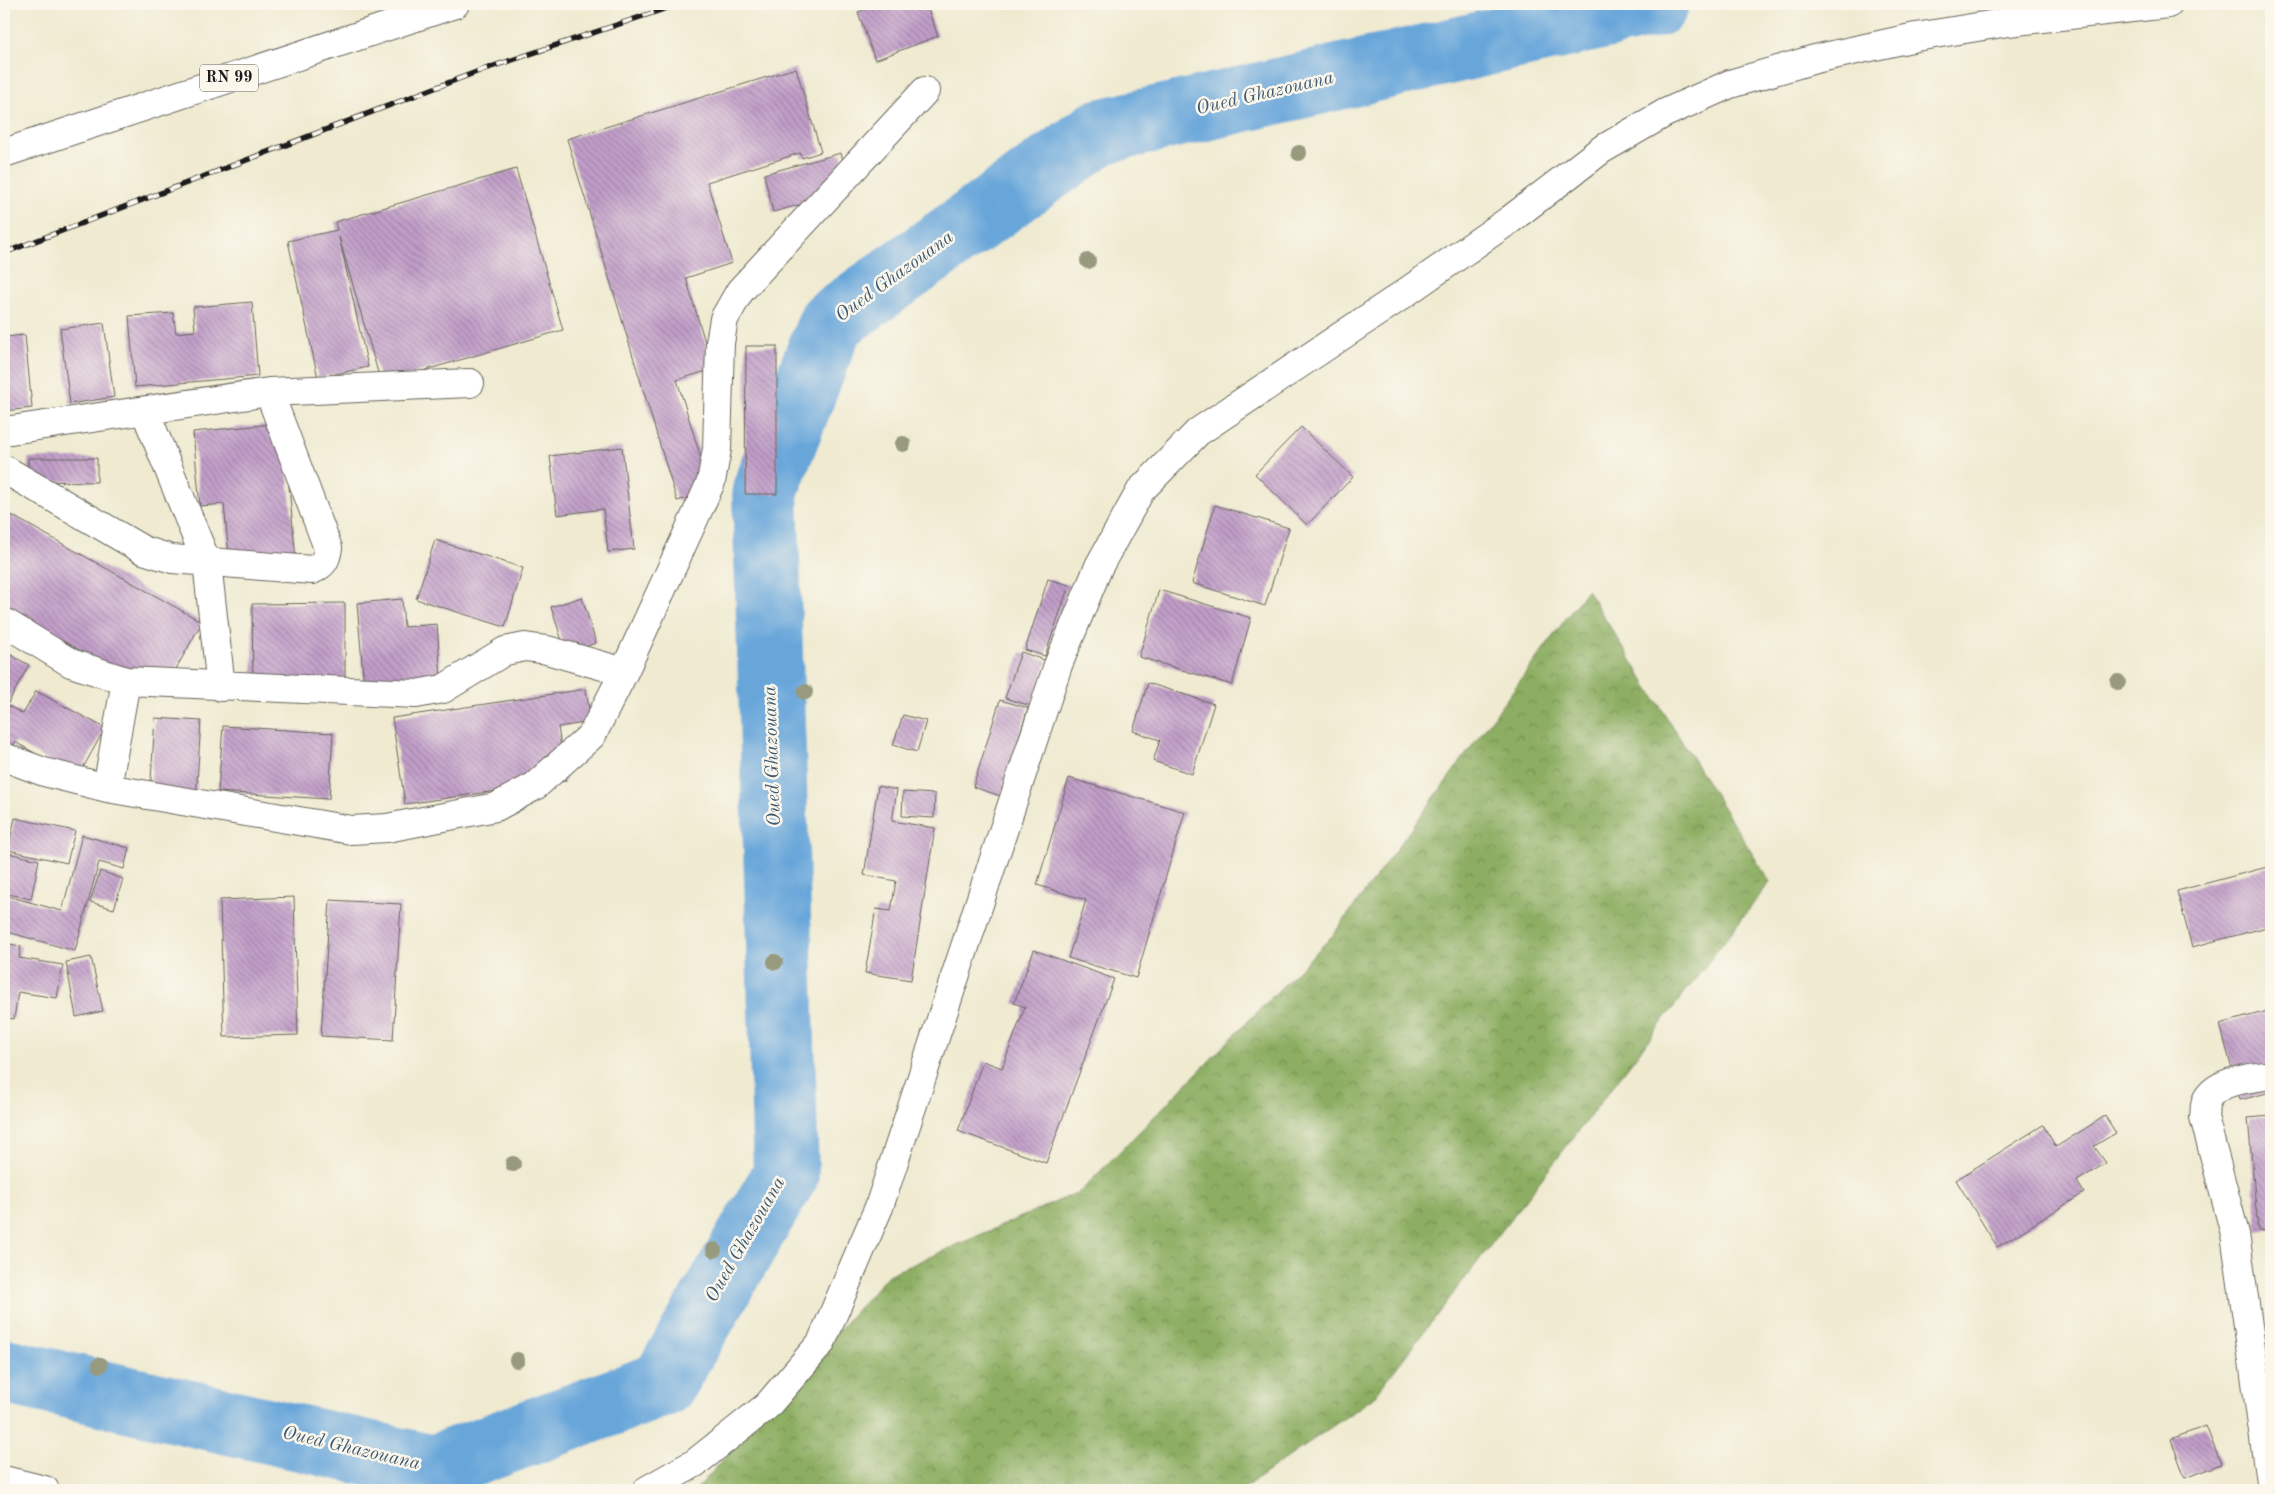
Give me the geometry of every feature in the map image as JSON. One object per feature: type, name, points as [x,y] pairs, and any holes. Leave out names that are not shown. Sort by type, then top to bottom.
[{"type":"street","name":"RN 99","points":[[4,153],[455,4]]},
{"type":"street","points":[[647,1490],[694,1463],[767,1406],[821,1343],[879,1207],[1058,665],[1099,566],[1141,490],[1198,432],[1395,300],[1511,219],[1601,150],[1665,113],[1730,84],[1815,59],[1916,37],[2008,22],[2168,4]]},
{"type":"street","points":[[4,757],[44,772],[107,788],[350,830],[387,828],[496,807],[535,786],[592,734],[624,672],[710,482],[717,449],[720,342],[724,318],[740,291],[925,91]]},
{"type":"street","points":[[4,432],[269,392],[470,383]]},
{"type":"street","points":[[4,469],[143,550],[172,559],[312,570],[322,566],[326,559],[328,548],[269,392]]},
{"type":"street","points":[[144,411],[206,563],[221,687]]},
{"type":"street","points":[[4,622],[71,663],[126,681],[221,687],[416,694],[443,690],[505,651],[525,647],[547,650],[624,672]]},
{"type":"street","points":[[107,788],[126,681]]},
{"type":"street","points":[[2271,1075],[2250,1078],[2220,1087],[2206,1101],[2204,1117],[2235,1234],[2268,1450],[2271,1488]]},
{"type":"street","points":[[4,1480],[46,1490]]},
{"type":"green space","points":[[1587,590],[1770,882],[1373,1398],[1241,1490],[696,1490],[888,1275],[1081,1191],[1333,935]]},
{"type":"building","points":[[881,4],[926,4],[938,36],[875,60],[858,12]]},
{"type":"building","points":[[796,68],[821,152],[802,158],[800,153],[707,182],[732,263],[686,278],[713,369],[677,380],[711,491],[677,501],[567,139]]},
{"type":"building","points":[[841,153],[851,191],[773,212],[764,174]]},
{"type":"building","points":[[516,169],[563,330],[381,383],[339,237],[368,367],[318,378],[288,241],[337,230],[335,222]]},
{"type":"building","points":[[252,302],[258,376],[135,387],[129,316],[173,313],[176,333],[195,331],[193,307]]},
{"type":"building","points":[[104,323],[114,397],[70,404],[60,329]]},
{"type":"building","points":[[25,335],[32,408],[4,411],[4,337]]},
{"type":"building","points":[[746,346],[777,346],[777,494],[745,494]]},
{"type":"building","points":[[283,423],[296,560],[230,567],[224,504],[200,506],[193,432]]},
{"type":"building","points":[[1301,427],[1353,477],[1307,525],[1255,474]]},
{"type":"building","points":[[622,447],[634,549],[608,552],[603,509],[557,515],[550,456]]},
{"type":"building","points":[[28,458],[97,458],[97,482],[28,481]]},
{"type":"building","points":[[1215,505],[1289,528],[1265,606],[1192,583]]},
{"type":"building","points":[[4,511],[202,622],[161,696],[4,608]]},
{"type":"building","points":[[435,540],[523,568],[505,627],[416,599]]},
{"type":"building","points":[[1048,579],[1069,585],[1045,656],[1025,650]]},
{"type":"building","points":[[1159,590],[1251,618],[1232,685],[1139,657]]},
{"type":"building","points":[[582,597],[596,643],[566,653],[551,607]]},
{"type":"building","points":[[402,599],[404,627],[437,624],[441,679],[364,686],[357,603]]},
{"type":"building","points":[[345,603],[345,687],[253,688],[252,604]]},
{"type":"building","points":[[4,651],[29,665],[7,705],[23,714],[36,691],[105,728],[78,777],[15,742],[4,763]]},
{"type":"building","points":[[1021,652],[1047,661],[1031,706],[1005,698]]},
{"type":"building","points":[[1148,683],[1214,704],[1192,774],[1153,761],[1160,740],[1133,731]]},
{"type":"building","points":[[586,689],[591,722],[558,727],[566,781],[405,804],[392,718]]},
{"type":"building","points":[[1000,700],[1028,708],[1001,796],[973,787]]},
{"type":"building","points":[[903,715],[926,721],[917,752],[893,745]]},
{"type":"building","points":[[155,718],[201,721],[196,798],[150,795]]},
{"type":"building","points":[[223,726],[333,733],[329,799],[218,792]]},
{"type":"building","points":[[1069,778],[1185,812],[1136,978],[1068,958],[1086,900],[1037,885]]},
{"type":"building","points":[[878,786],[897,790],[892,821],[935,828],[911,980],[865,973],[876,909],[891,911],[896,881],[864,875]]},
{"type":"building","points":[[903,792],[935,794],[934,818],[902,816]]},
{"type":"building","points":[[15,818],[75,831],[67,863],[8,850]]},
{"type":"building","points":[[82,835],[129,848],[124,869],[99,862],[75,951],[4,931],[4,895],[62,911]]},
{"type":"building","points":[[8,853],[39,860],[31,899],[4,893],[4,873]]},
{"type":"building","points":[[2271,866],[2271,926],[2192,947],[2177,891]]},
{"type":"building","points":[[100,871],[123,879],[114,909],[90,902]]},
{"type":"building","points":[[294,897],[298,1035],[224,1037],[220,900]]},
{"type":"building","points":[[330,900],[401,904],[393,1040],[321,1036]]},
{"type":"building","points":[[4,943],[21,946],[19,958],[63,965],[57,998],[18,992],[14,1019],[4,1017]]},
{"type":"building","points":[[1034,950],[1114,979],[1046,1163],[958,1131],[983,1061],[1002,1068],[1025,1007],[1014,1003]]},
{"type":"building","points":[[91,957],[103,1011],[76,1017],[66,962]]},
{"type":"building","points":[[2271,1010],[2271,1092],[2240,1100],[2220,1024]]},
{"type":"building","points":[[2105,1116],[2116,1133],[2094,1146],[2106,1163],[2077,1181],[2084,1193],[1997,1247],[1956,1180],[2043,1125],[2056,1147]]},
{"type":"building","points":[[2271,1116],[2271,1230],[2258,1231],[2248,1118]]},
{"type":"building","points":[[2206,1426],[2221,1464],[2185,1478],[2171,1439]]},
{"type":"waterway","name":"Oued Ghazouana","points":[[4,1371],[433,1468],[663,1384],[786,1174],[765,491],[831,322],[1100,132],[1656,4]]},
{"type":"railway","points":[[4,253],[479,71],[679,4]]}]
